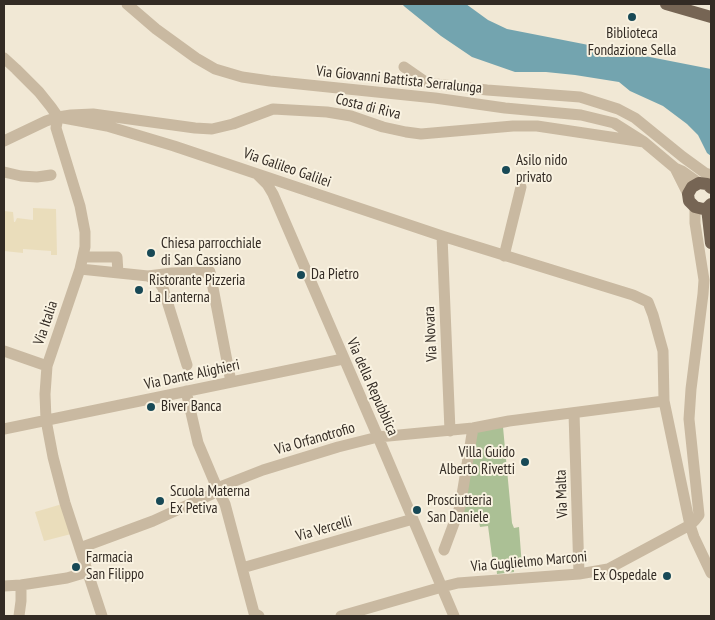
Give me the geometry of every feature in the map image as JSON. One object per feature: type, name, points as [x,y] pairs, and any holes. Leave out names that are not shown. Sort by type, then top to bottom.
[{"type":"main road","points":[[666,4],[711,17]]},
{"type":"main road","points":[[707,181],[692,187],[688,194],[689,201],[704,206],[711,243]]},
{"type":"street","name":"Via Giovanni Battista Serralunga","points":[[127,4],[156,29],[196,58],[215,69],[242,77],[435,98],[504,108],[581,115],[614,123],[644,142],[675,168],[688,194]]},
{"type":"street","points":[[4,58],[39,92],[58,117]]},
{"type":"street","points":[[404,67],[427,83],[580,98],[618,109],[635,118],[682,157],[705,173],[707,181]]},
{"type":"street","name":"Costa di Riva","points":[[4,141],[58,117],[93,114],[212,129],[273,109],[327,112],[351,116],[383,127],[421,134],[513,126],[537,126],[644,142]]},
{"type":"street","name":"Via Galileo Galilei","points":[[58,117],[107,126],[174,146],[442,236],[633,295],[648,302],[663,351],[664,401]]},
{"type":"street","name":"Via Italia","points":[[58,117],[56,128],[80,206],[85,232],[80,269],[47,366],[46,420],[65,503],[102,616]]},
{"type":"street","name":"Via Giovanni Battista Serralunga","points":[[675,168],[707,181]]},
{"type":"street","points":[[4,172],[21,176],[37,177],[51,175]]},
{"type":"street","name":"Via della Repubblica","points":[[256,174],[267,184],[273,194],[413,519],[437,555],[442,586],[454,616]]},
{"type":"street","points":[[504,256],[521,187]]},
{"type":"street","points":[[690,525],[699,515],[689,419],[690,389],[704,280],[695,223],[704,206]]},
{"type":"street","name":"Via Novara","points":[[442,236],[450,431]]},
{"type":"street","points":[[83,256],[117,257],[118,273]]},
{"type":"street","points":[[80,269],[148,276],[210,272],[231,382]]},
{"type":"street","points":[[148,276],[164,288],[187,365]]},
{"type":"street","points":[[4,350],[47,366]]},
{"type":"street","name":"Via Dante Alighieri","points":[[4,429],[343,359]]},
{"type":"street","points":[[186,391],[198,443],[225,504],[254,613],[258,616]]},
{"type":"street","points":[[664,401],[690,525],[711,573]]},
{"type":"street","name":"Via Orfanotrofio","points":[[80,548],[153,521],[212,494],[217,488],[263,470],[338,447],[378,437],[450,431],[509,421],[664,401]]},
{"type":"street","name":"Via Malta","points":[[574,413],[579,574]]},
{"type":"street","points":[[437,555],[460,507],[473,428]]},
{"type":"street","name":"Via Vercelli","points":[[242,568],[413,519]]},
{"type":"street","name":"Via Guglielmo Marconi","points":[[341,616],[458,583],[579,574],[608,568],[690,525]]},
{"type":"street","points":[[4,586],[67,578],[87,572]]},
{"type":"street","points":[[19,616],[21,585]]},
{"type":"green space","points":[[503,427],[512,523],[514,528],[519,527],[522,567],[514,568],[514,572],[497,574],[496,564],[493,564],[488,526],[480,527],[478,517],[459,520],[477,432]]},
{"type":"shaded area","points":[[33,208],[56,209],[57,255],[51,255],[51,251],[23,249],[23,253],[4,251],[4,211],[13,212],[15,222],[17,218],[33,220]]},
{"type":"shaded area","points":[[69,502],[75,533],[44,541],[35,512]]},
{"type":"water","points":[[402,4],[466,4],[488,20],[507,29],[711,69],[711,156],[707,153],[698,135],[687,124],[663,106],[630,91],[619,82],[546,72],[515,72],[472,57],[441,36]]},
{"type":"place","name":"Biblioteca Fondazione Sella","points":[[632,17]]},
{"type":"place","name":"Asilo nido privato","points":[[506,170]]},
{"type":"place","name":"Chiesa parrocchiale di San Cassiano","points":[[151,253]]},
{"type":"place","name":"Da Pietro","points":[[301,275]]},
{"type":"place","name":"Ristorante Pizzeria La Lanterna","points":[[139,290]]},
{"type":"place","name":"Biver Banca","points":[[151,407]]},
{"type":"place","name":"Villa Guido Alberto Rivetti","points":[[525,462]]},
{"type":"place","name":"Scuola Materna Ex Petiva","points":[[160,501]]},
{"type":"place","name":"Prosciutteria San Daniele","points":[[417,510]]},
{"type":"place","name":"Farmacia San Filippo","points":[[76,567]]},
{"type":"place","name":"Ex Ospedale","points":[[667,576]]}]
